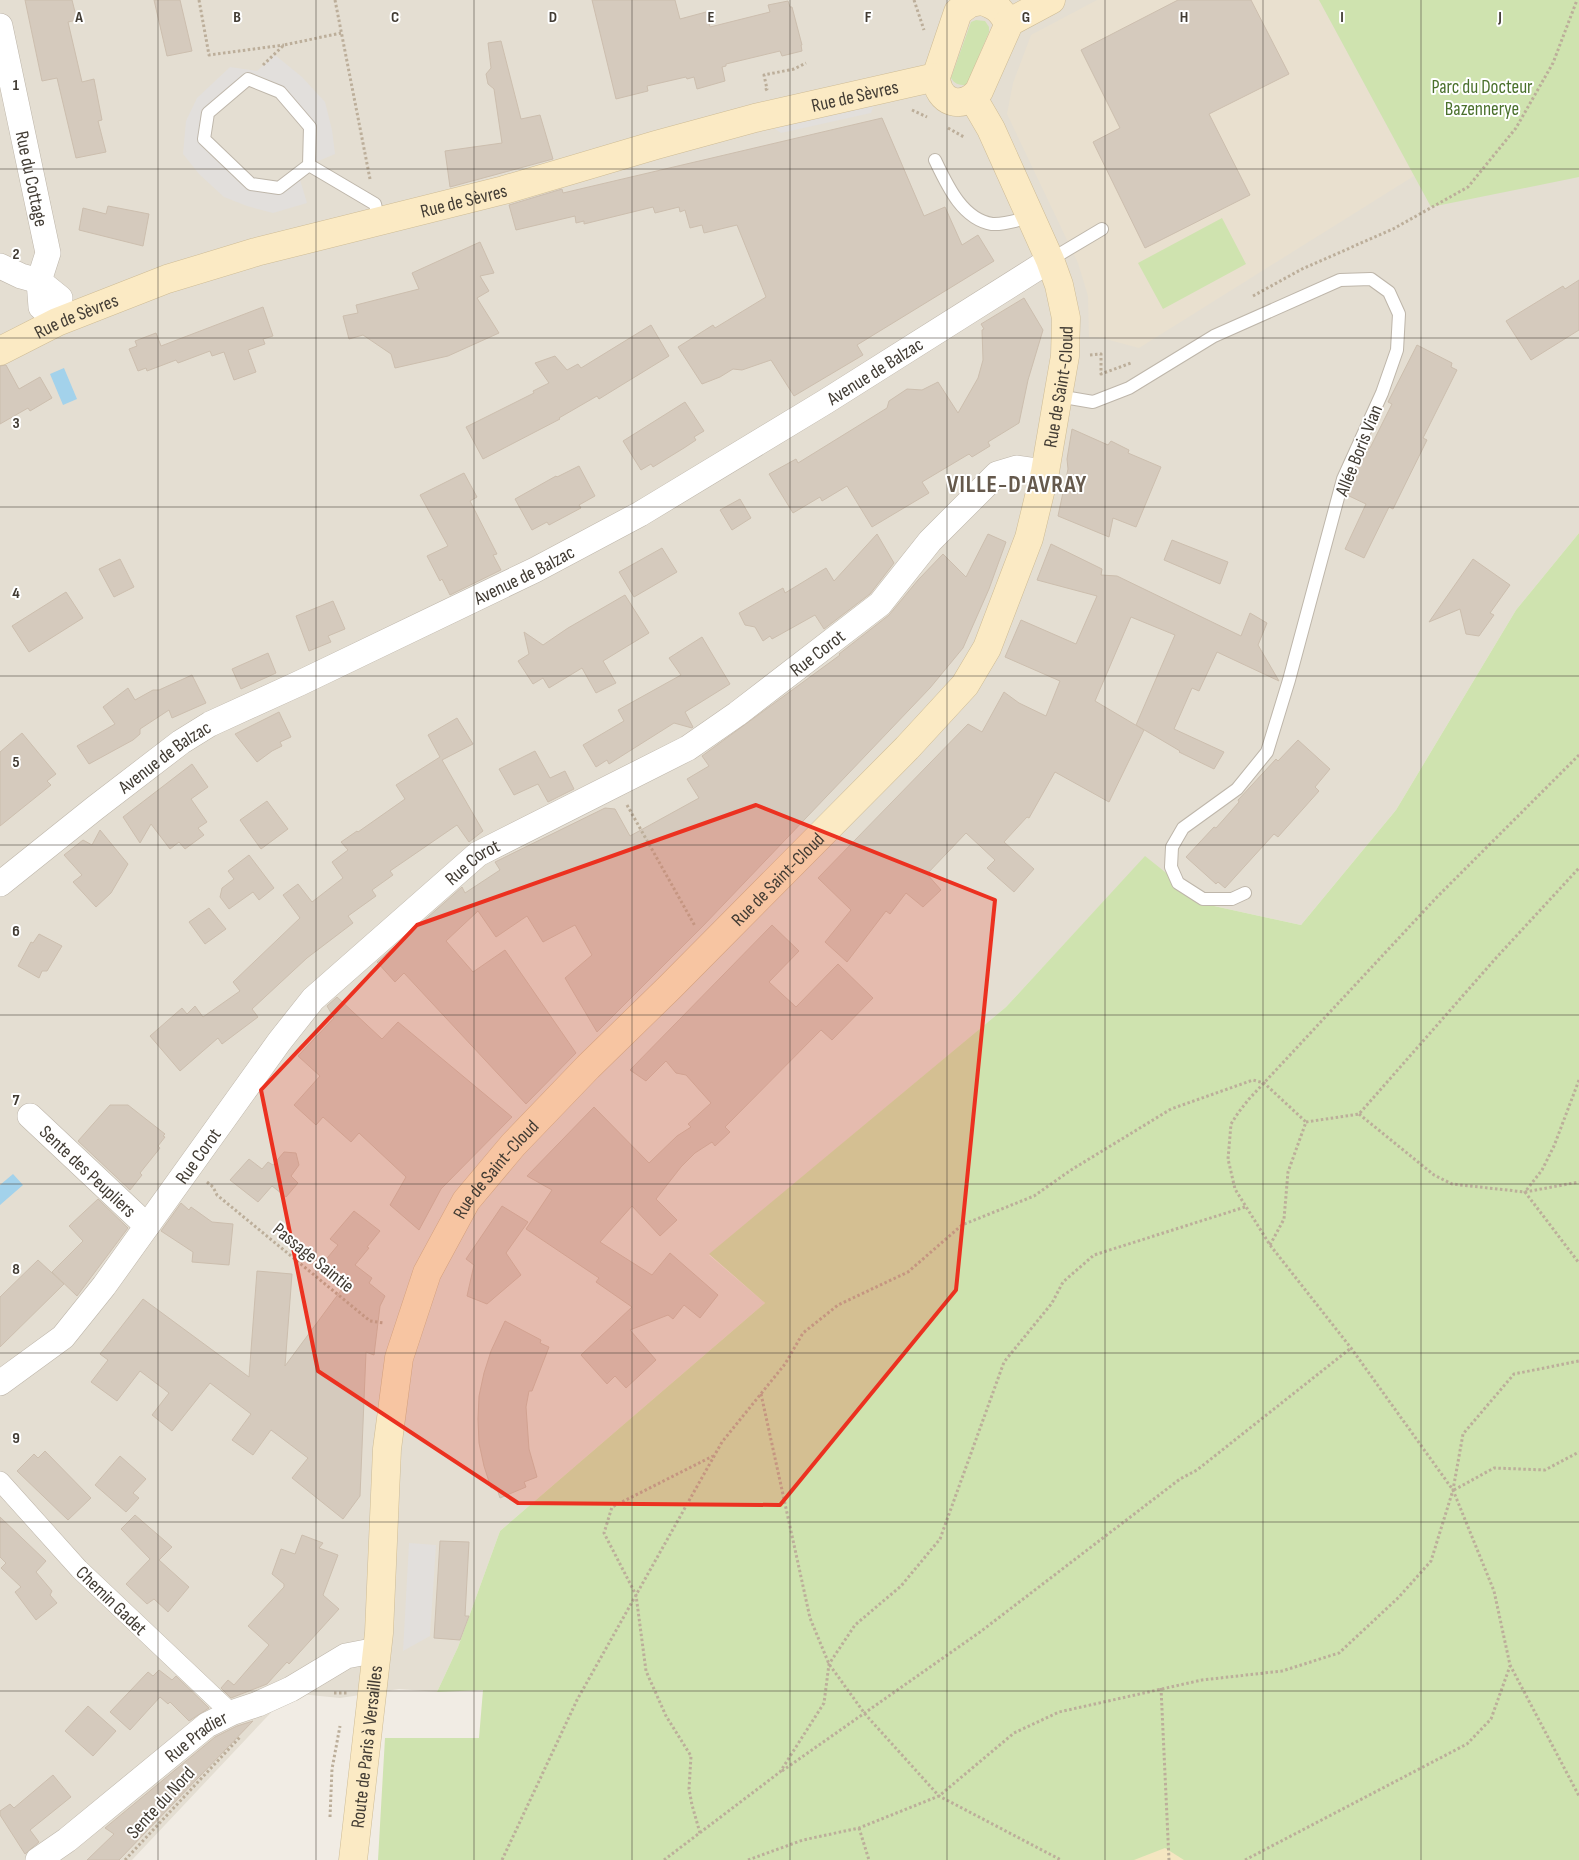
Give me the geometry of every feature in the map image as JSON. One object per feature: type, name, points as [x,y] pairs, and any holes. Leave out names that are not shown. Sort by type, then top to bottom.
[{"type":"main road","points":[[1008,23],[1001,11],[990,4],[982,2],[970,1],[958,12],[936,77],[936,86],[941,94],[952,102],[965,102],[973,98],[980,91],[1008,23],[1051,0]]},
{"type":"main road","name":"Rue de Sèvres","points":[[0,351],[57,322],[167,279],[377,213],[504,190],[656,144],[755,118],[936,77]]},
{"type":"main road","name":"Rue de Saint-Cloud","points":[[378,1642],[387,1449],[399,1358],[427,1273],[466,1200],[526,1131],[588,1067],[908,748],[966,685],[987,648],[1029,538],[1045,472],[1065,356],[1066,318],[1060,285],[1050,260],[991,129],[973,98]]},
{"type":"main road","name":"Route de Paris à Versailles","points":[[353,1860],[378,1642]]},
{"type":"street","name":"Rue du Cottage","points":[[0,26],[48,253],[39,281]]},
{"type":"street","name":"Avenue de Balzac","points":[[0,884],[181,742],[210,724],[535,570],[640,514],[825,402],[1050,260]]},
{"type":"street","points":[[0,266],[21,276],[39,281],[60,298],[57,322]]},
{"type":"street","name":"Rue Corot","points":[[0,1383],[63,1337],[104,1286],[279,1042],[313,999],[478,854],[688,748],[737,714],[880,604],[930,541],[997,474],[1017,468],[1045,472]]},
{"type":"street","name":"Sente des Peupliers","points":[[30,1116],[146,1226]]},
{"type":"street","name":"Chemin Gadet","points":[[0,1481],[79,1569],[238,1724]]},
{"type":"street","name":"Rue Pradier","points":[[38,1860],[67,1840],[208,1725],[238,1724],[258,1704],[291,1689],[346,1656],[378,1642]]},
{"type":"lane","points":[[248,79],[280,92],[310,126],[309,165],[279,188],[251,184],[204,139],[208,113],[248,79]]},
{"type":"lane","points":[[935,160],[945,182],[957,200],[977,220],[994,224],[1030,217]]},
{"type":"lane","points":[[309,165],[377,213]]},
{"type":"lane","points":[[1050,260],[1102,228]]},
{"type":"lane","name":"Allée Boris Vian","points":[[1058,396],[1093,402],[1129,388],[1214,336],[1340,280],[1371,279],[1389,292],[1399,314],[1397,350],[1382,393],[1343,479],[1289,680],[1267,752],[1238,789],[1183,828],[1172,847],[1171,867],[1178,883],[1203,899],[1232,899],[1245,893]]},
{"type":"path","points":[[199,0],[209,55],[284,45],[341,33]]},
{"type":"path","points":[[335,0],[377,213]]},
{"type":"path","points":[[914,0],[924,32]]},
{"type":"path","points":[[1246,300],[1302,269],[1392,229],[1468,187],[1516,128],[1553,63],[1577,0]]},
{"type":"path","points":[[248,79],[284,45]]},
{"type":"path","points":[[760,96],[767,88],[764,75],[794,69],[806,63]]},
{"type":"path","points":[[903,84],[905,106],[931,120]]},
{"type":"path","points":[[940,124],[966,138]]},
{"type":"path","points":[[1101,354],[1101,374],[1138,359]]},
{"type":"path","points":[[1579,755],[1437,897],[1238,1112],[1232,1124],[1228,1159],[1235,1189],[1270,1245],[1351,1348],[1453,1490],[1494,1591],[1510,1665],[1579,1796]]},
{"type":"path","points":[[615,785],[708,949]]},
{"type":"path","points":[[1306,1122],[1359,1114],[1496,958],[1579,868]]},
{"type":"path","points":[[502,1860],[577,1700],[714,1456],[722,1442],[784,1364],[803,1333],[838,1305],[908,1272],[962,1225],[1034,1196],[1071,1170],[1171,1109],[1253,1080],[1264,1083],[1306,1122]]},
{"type":"path","points":[[1526,1192],[1542,1170],[1579,1080]]},
{"type":"path","points":[[1359,1114],[1434,1175],[1452,1184],[1526,1192],[1579,1182]]},
{"type":"path","points":[[1270,1245],[1284,1219],[1288,1172],[1306,1122]]},
{"type":"path","name":"Passage Saintie","points":[[213,1187],[217,1195],[370,1321],[409,1328]]},
{"type":"path","points":[[1526,1192],[1579,1264]]},
{"type":"path","points":[[780,1772],[824,1703],[829,1664],[855,1625],[901,1586],[940,1539],[1004,1362],[1052,1303],[1063,1282],[1094,1255],[1245,1207]]},
{"type":"path","points":[[664,1860],[780,1772],[980,1632],[1180,1479],[1197,1470],[1351,1348]]},
{"type":"path","points":[[748,1860],[803,1840],[860,1828],[939,1796],[1014,1733],[1059,1712],[1202,1680],[1282,1671],[1339,1653],[1399,1597],[1431,1561],[1453,1490],[1463,1434],[1514,1374],[1579,1361]]},
{"type":"path","points":[[761,1393],[810,1618],[829,1664],[865,1714],[939,1796],[1061,1860]]},
{"type":"path","points":[[1453,1490],[1494,1468],[1545,1470],[1579,1452]]},
{"type":"path","points":[[700,1833],[689,1789],[691,1756],[666,1716],[646,1671],[636,1595],[604,1533],[612,1507],[714,1456]]},
{"type":"path","points":[[1245,1860],[1467,1744],[1491,1719],[1510,1665]]},
{"type":"path","points":[[1160,1688],[1169,1860]]},
{"type":"path","name":"Sente du Nord","points":[[125,1860],[238,1724]]},
{"type":"path","points":[[860,1828],[869,1860]]},
{"type":"highlighted area","points":[[756,805],[995,900],[956,1290],[780,1505],[518,1503],[318,1371],[261,1090],[417,925]]},
{"type":"shaded area","points":[[0,0],[1579,0],[1579,533],[1516,610],[1396,810],[1301,925],[1205,904],[1145,857],[1006,1007],[709,1255],[765,1303],[500,1531],[458,1647],[437,1692],[399,1689],[340,1698],[300,1694],[280,1703],[132,1860],[0,1860]]},
{"type":"shaded area","points":[[1097,0],[1319,0],[1414,176],[1139,348],[1098,337],[1089,337],[1088,296],[1078,263],[1007,114],[1013,83],[1031,35]]},
{"type":"shaded area","points":[[275,55],[302,77],[325,102],[332,130],[335,154],[309,165],[310,126],[280,92],[249,79],[208,113],[204,139],[251,184],[279,188],[298,173],[307,203],[273,213],[224,197],[199,174],[183,154],[186,121],[197,98],[230,67],[257,71]]},
{"type":"shaded area","points":[[875,102],[871,113],[781,133],[771,126]]},
{"type":"shaded area","points":[[409,1543],[436,1545],[430,1636],[403,1651]]},
{"type":"green space","name":"Parc du Docteur Bazennerye","points":[[1319,0],[1579,0],[1579,177],[1431,207]]},
{"type":"green space","points":[[976,20],[985,21],[989,27],[989,32],[968,82],[965,85],[955,83],[951,78],[971,22]]},
{"type":"green space","points":[[1222,218],[1246,264],[1163,309],[1138,263]]},
{"type":"green space","points":[[1579,533],[1579,1860],[378,1860],[385,1738],[479,1738],[483,1690],[437,1692],[458,1647],[500,1531],[765,1303],[709,1254],[1006,1007],[1145,856],[1205,904],[1301,925],[1396,810],[1516,610]]},
{"type":"sand","points":[[1165,1848],[1184,1860],[1134,1860]]},
{"type":"water","points":[[64,368],[77,399],[63,405],[50,374]]},
{"type":"water","points":[[13,1174],[23,1185],[0,1205],[0,1185]]},
{"type":"building","points":[[25,0],[72,0],[77,20],[68,22],[82,82],[94,79],[102,120],[98,121],[106,152],[76,158],[57,78],[42,81]]},
{"type":"building","points":[[154,0],[180,0],[192,51],[167,56]]},
{"type":"building","points":[[592,0],[675,0],[680,19],[706,12],[710,27],[770,12],[768,5],[788,1],[790,7],[792,7],[802,51],[782,56],[780,51],[726,64],[726,66],[722,67],[725,81],[697,89],[694,77],[687,79],[686,77],[647,86],[648,91],[616,99]]},
{"type":"building","points":[[1178,0],[1251,0],[1289,74],[1209,114],[1250,195],[1145,248],[1093,142],[1120,128],[1081,50]]},
{"type":"building","points":[[501,41],[521,119],[540,115],[553,159],[450,187],[445,151],[502,143],[494,89],[488,84],[486,74],[491,68],[488,43]]},
{"type":"building","points":[[882,118],[924,216],[945,207],[962,245],[978,235],[994,261],[857,345],[863,355],[794,396],[771,360],[742,370],[733,369],[720,377],[702,384],[678,347],[713,325],[715,328],[766,297],[737,225],[704,233],[702,225],[690,228],[685,210],[680,212],[679,207],[655,213],[653,207],[584,224],[584,221],[576,223],[575,216],[516,230],[509,205],[562,189],[563,193]]},
{"type":"building","points":[[108,206],[149,214],[143,246],[79,230],[83,208],[106,214]]},
{"type":"building","points":[[480,242],[494,273],[480,276],[489,291],[477,298],[499,333],[448,356],[395,368],[391,354],[363,335],[349,339],[343,316],[358,313],[356,305],[419,289],[412,273]]},
{"type":"building","points":[[1579,280],[1579,330],[1531,360],[1506,321],[1563,286],[1565,289]]},
{"type":"building","points":[[1024,298],[1043,330],[1028,380],[1019,423],[988,442],[990,446],[972,457],[969,454],[922,482],[929,493],[872,527],[847,486],[822,501],[820,497],[793,513],[769,474],[796,459],[798,463],[887,408],[889,401],[907,389],[922,390],[938,382],[958,413],[978,378],[983,360],[982,330],[984,329],[981,324]]},
{"type":"building","points":[[263,307],[273,336],[263,339],[265,344],[248,350],[256,372],[234,380],[224,352],[212,356],[210,351],[178,363],[176,360],[147,371],[146,368],[138,371],[129,349],[137,346],[135,341],[156,333],[161,346]]},
{"type":"building","points":[[651,325],[669,356],[599,399],[597,396],[560,419],[483,459],[466,427],[534,393],[533,391],[549,383],[535,363],[555,356],[567,370],[578,364],[581,368]]},
{"type":"building","points":[[1417,345],[1452,363],[1451,367],[1457,370],[1423,438],[1427,440],[1393,509],[1389,507],[1364,558],[1345,549],[1366,504],[1347,495],[1364,452],[1370,448],[1392,404],[1388,402]]},
{"type":"building","points":[[6,365],[19,389],[40,377],[52,398],[30,411],[28,408],[0,424],[0,366]]},
{"type":"building","points":[[685,402],[704,431],[694,437],[696,440],[684,448],[653,467],[651,464],[641,470],[623,441]]},
{"type":"building","points":[[1072,429],[1108,445],[1111,441],[1129,450],[1128,453],[1161,467],[1136,527],[1113,518],[1109,537],[1058,516],[1068,469],[1067,459]]},
{"type":"building","points":[[579,466],[595,496],[579,505],[581,508],[549,525],[547,522],[532,530],[515,499],[556,476]]},
{"type":"building","points":[[464,473],[477,497],[470,501],[497,554],[493,555],[501,570],[450,595],[442,579],[440,581],[427,556],[448,546],[420,495]]},
{"type":"building","points":[[740,499],[751,518],[732,530],[720,510]]},
{"type":"building","points":[[877,534],[894,563],[870,594],[824,629],[815,615],[772,639],[770,636],[763,641],[755,627],[745,625],[739,613],[783,588],[785,593],[826,568],[834,581]]},
{"type":"building","points":[[988,534],[1006,542],[989,589],[963,648],[930,688],[703,926],[597,1032],[565,978],[592,955],[575,925],[543,942],[527,916],[496,937],[478,911],[446,941],[473,972],[505,950],[576,1053],[526,1104],[404,973],[395,982],[377,962],[462,887],[465,893],[500,870],[495,862],[605,808],[615,809],[630,836],[699,798],[687,779],[709,766],[702,756],[840,655],[889,615],[943,554],[966,577]]},
{"type":"building","points":[[1172,540],[1228,562],[1220,584],[1164,560]]},
{"type":"building","points":[[1051,544],[1102,569],[1101,575],[1117,576],[1241,636],[1250,613],[1267,623],[1258,645],[1279,681],[1217,652],[1199,691],[1192,688],[1174,729],[1224,752],[1214,769],[1179,752],[1180,751],[1136,725],[1175,635],[1131,617],[1095,701],[1144,730],[1109,802],[1055,772],[1029,818],[1027,817],[1004,842],[1034,869],[1014,892],[987,868],[995,860],[966,833],[927,874],[941,890],[923,907],[906,893],[890,914],[886,911],[847,962],[825,942],[851,910],[818,878],[968,724],[982,732],[1004,692],[1019,703],[1046,716],[1060,681],[1005,657],[1021,620],[1076,644],[1097,596],[1037,580]]},
{"type":"building","points":[[662,548],[677,572],[634,597],[619,572]]},
{"type":"building","points":[[120,559],[134,587],[114,597],[99,569]]},
{"type":"building","points":[[1473,559],[1510,585],[1490,613],[1494,615],[1479,636],[1466,634],[1460,609],[1429,622]]},
{"type":"building","points":[[66,592],[83,618],[29,652],[12,626]]},
{"type":"building","points":[[625,595],[649,633],[603,661],[616,683],[596,693],[582,668],[549,688],[543,678],[533,684],[518,661],[529,654],[524,632],[543,645]]},
{"type":"building","points":[[333,601],[345,629],[328,636],[331,642],[309,651],[296,616]]},
{"type":"building","points":[[702,637],[730,684],[685,712],[692,728],[674,723],[609,764],[607,760],[596,767],[583,745],[624,721],[618,710],[681,675],[669,658]]},
{"type":"building","points":[[268,653],[276,673],[241,689],[232,669]]},
{"type":"building","points":[[192,675],[206,703],[172,718],[169,710],[140,729],[140,734],[133,740],[89,764],[77,746],[115,724],[103,707],[128,688],[135,700],[153,690],[159,690]]},
{"type":"building","points":[[279,712],[291,737],[280,742],[282,746],[257,762],[235,734]]},
{"type":"building","points":[[457,718],[473,744],[442,760],[483,831],[469,842],[457,825],[390,871],[393,875],[372,890],[376,896],[348,916],[353,923],[307,958],[252,1009],[258,1017],[222,1044],[218,1038],[180,1071],[150,1036],[182,1008],[187,1014],[195,1006],[203,1017],[240,991],[233,982],[300,918],[283,895],[298,884],[312,902],[343,878],[332,862],[348,850],[341,842],[405,799],[396,785],[440,757],[428,735]]},
{"type":"building","points":[[22,733],[56,774],[47,781],[51,785],[0,826],[0,752]]},
{"type":"building","points":[[1298,740],[1330,769],[1315,787],[1319,791],[1278,837],[1274,834],[1225,888],[1218,882],[1216,884],[1186,857],[1214,827],[1216,828],[1239,802],[1238,800],[1276,759],[1278,761]]},
{"type":"building","points":[[535,751],[550,778],[565,771],[574,789],[548,802],[538,784],[514,795],[499,769]]},
{"type":"building","points":[[192,764],[208,787],[191,799],[207,822],[198,828],[204,835],[185,849],[179,842],[170,849],[151,824],[140,843],[123,817]]},
{"type":"building","points":[[267,801],[288,829],[261,849],[240,820]]},
{"type":"building","points":[[100,830],[128,864],[111,893],[96,907],[73,882],[82,875],[64,855],[83,840],[92,845]]},
{"type":"building","points":[[249,855],[274,888],[259,900],[253,892],[229,909],[220,897],[222,888],[234,879],[228,871]]},
{"type":"building","points":[[209,908],[226,929],[205,944],[189,922]]},
{"type":"building","points":[[772,925],[799,951],[769,982],[796,1007],[838,964],[873,998],[832,1040],[821,1030],[725,1127],[730,1132],[715,1146],[712,1142],[695,1153],[681,1167],[656,1199],[677,1220],[660,1236],[632,1206],[600,1242],[652,1275],[670,1253],[718,1295],[700,1318],[684,1305],[673,1319],[668,1315],[630,1330],[656,1360],[626,1388],[615,1376],[607,1384],[581,1355],[632,1307],[596,1282],[599,1278],[526,1229],[552,1190],[527,1176],[594,1107],[649,1163],[677,1136],[691,1127],[688,1124],[711,1103],[686,1075],[676,1073],[666,1061],[646,1081],[630,1070]]},
{"type":"building","points":[[39,934],[62,946],[47,971],[42,971],[39,978],[18,966],[31,942],[33,943]]},
{"type":"building","points":[[337,997],[382,1039],[398,1022],[512,1117],[441,1189],[419,1230],[390,1205],[406,1177],[359,1133],[351,1142],[323,1117],[316,1125],[294,1105],[320,1076],[298,1056],[334,1018],[327,1006]]},
{"type":"building","points":[[110,1105],[128,1105],[165,1134],[163,1136],[165,1137],[158,1146],[160,1148],[140,1173],[142,1175],[130,1190],[78,1141]]},
{"type":"building","points":[[284,1152],[296,1153],[299,1165],[291,1176],[298,1183],[286,1197],[272,1186],[258,1202],[230,1180],[249,1159],[262,1169],[268,1162],[273,1165]]},
{"type":"building","points":[[98,1199],[128,1228],[77,1296],[52,1272],[83,1241],[69,1226]]},
{"type":"building","points":[[181,1203],[189,1210],[191,1207],[212,1222],[233,1224],[229,1265],[192,1262],[193,1252],[161,1231]]},
{"type":"building","points":[[502,1206],[528,1222],[506,1253],[521,1275],[487,1304],[467,1296],[474,1265],[466,1259]]},
{"type":"building","points":[[354,1211],[380,1231],[355,1265],[372,1278],[369,1283],[385,1296],[380,1306],[374,1355],[366,1352],[360,1496],[343,1519],[292,1478],[308,1458],[271,1430],[253,1455],[232,1440],[251,1414],[210,1383],[172,1431],[152,1415],[169,1393],[140,1371],[117,1401],[91,1382],[108,1360],[100,1354],[143,1299],[249,1377],[257,1271],[292,1274],[285,1366],[342,1289],[318,1269],[338,1245],[330,1239]]},
{"type":"building","points":[[38,1260],[64,1284],[0,1347],[0,1297]]},
{"type":"building","points":[[505,1321],[541,1340],[540,1343],[549,1347],[532,1391],[529,1391],[526,1407],[529,1449],[537,1477],[524,1482],[526,1487],[500,1498],[496,1486],[491,1488],[484,1466],[479,1443],[478,1419],[479,1396],[484,1373],[491,1351]]},
{"type":"building","points":[[45,1451],[91,1498],[68,1520],[17,1471],[34,1454],[38,1458]]},
{"type":"building","points":[[120,1456],[146,1479],[133,1493],[139,1498],[126,1512],[95,1485]]},
{"type":"building","points":[[135,1515],[172,1547],[159,1560],[189,1587],[168,1612],[154,1599],[147,1604],[126,1584],[150,1559],[121,1529]]},
{"type":"building","points":[[0,1517],[46,1561],[36,1572],[52,1591],[50,1595],[57,1603],[36,1620],[15,1592],[21,1587],[1,1568],[6,1563],[0,1557]]},
{"type":"building","points":[[302,1535],[323,1543],[319,1548],[338,1555],[323,1595],[339,1609],[289,1664],[287,1662],[267,1684],[231,1698],[221,1688],[228,1680],[234,1685],[269,1645],[248,1626],[284,1587],[284,1584],[272,1574],[281,1549],[295,1554]]},
{"type":"building","points":[[440,1541],[469,1542],[465,1616],[469,1616],[460,1640],[434,1638]]},
{"type":"building","points":[[159,1670],[172,1680],[176,1676],[209,1708],[189,1721],[170,1702],[168,1704],[160,1697],[130,1730],[110,1712],[148,1672],[153,1676]]},
{"type":"building","points":[[88,1706],[116,1731],[93,1756],[65,1731]]},
{"type":"building","points":[[253,1721],[119,1860],[87,1860],[114,1834],[105,1828],[215,1737],[237,1726]]},
{"type":"building","points":[[53,1775],[71,1797],[30,1830],[39,1842],[25,1854],[0,1815],[0,1811],[10,1804],[14,1808]]},
{"type":"district","name":"VILLE-D'AVRAY","points":[[1017,484]]}]
